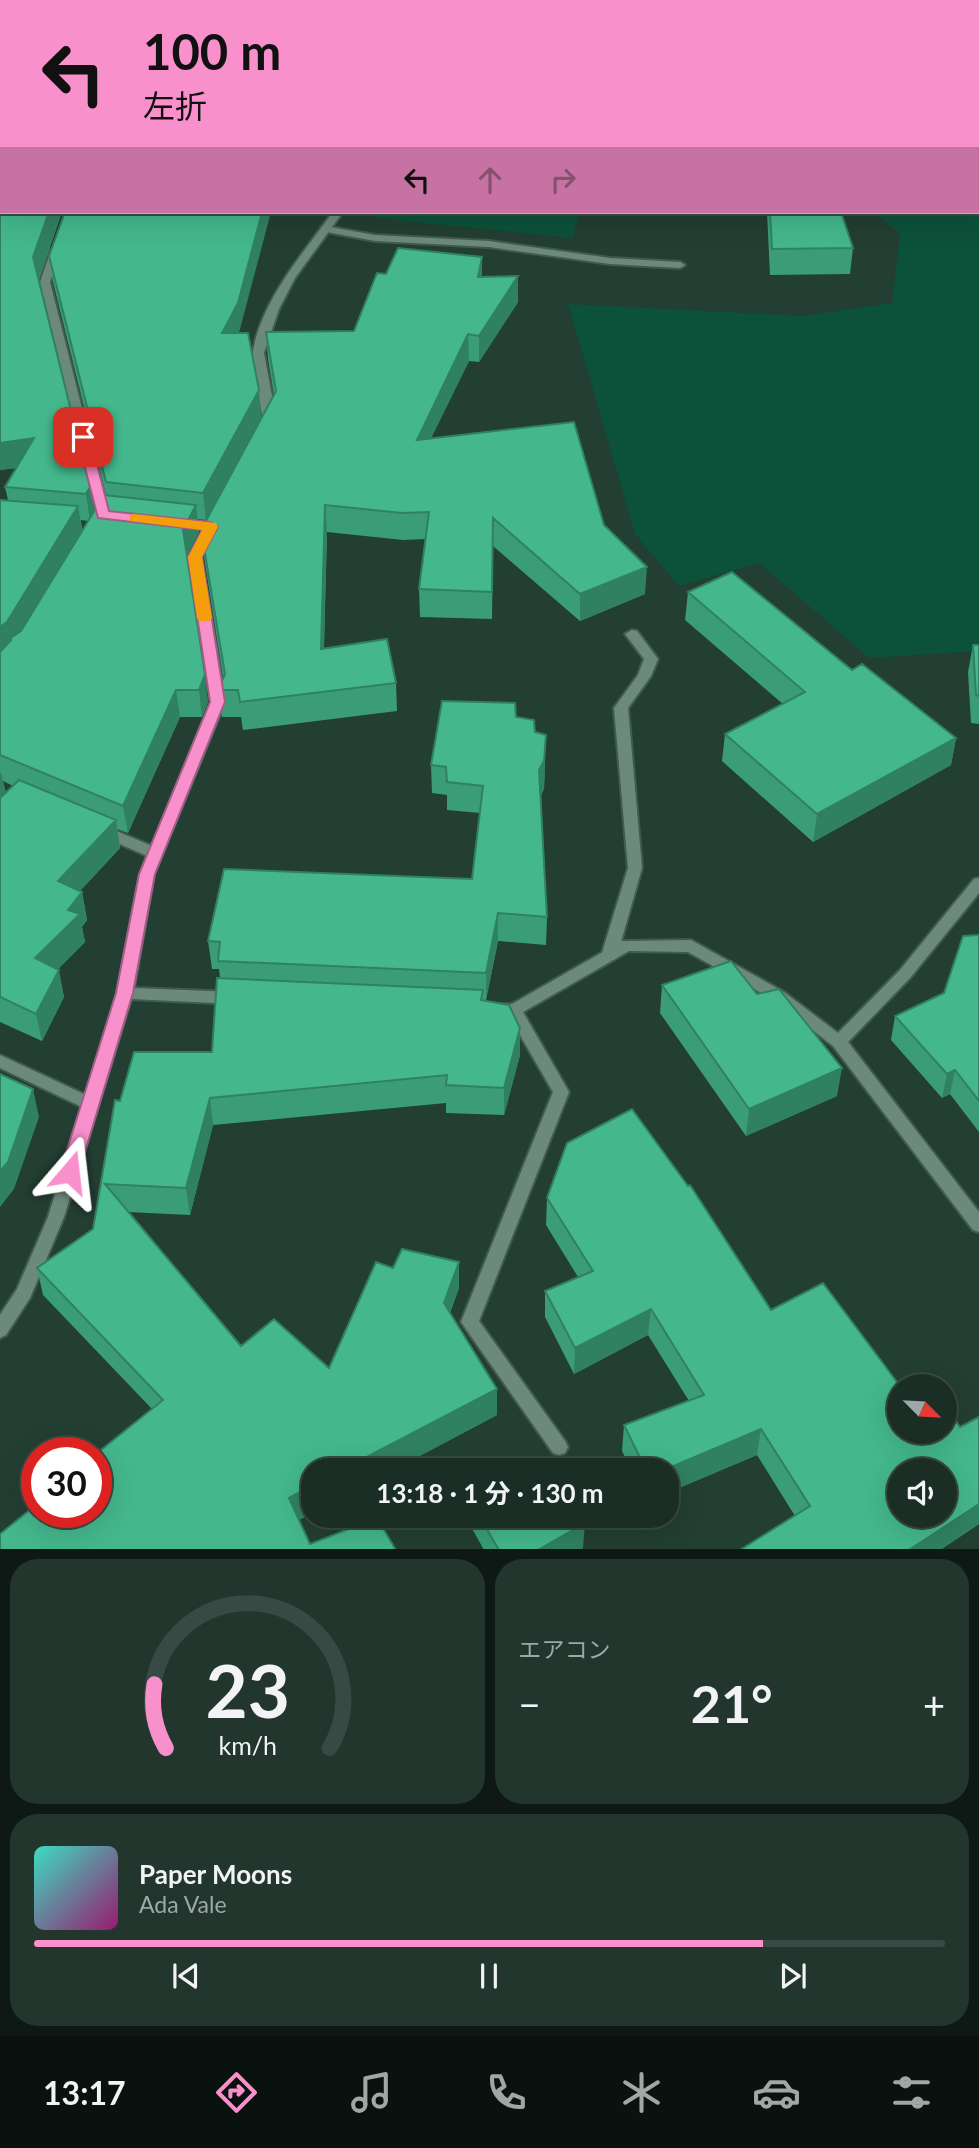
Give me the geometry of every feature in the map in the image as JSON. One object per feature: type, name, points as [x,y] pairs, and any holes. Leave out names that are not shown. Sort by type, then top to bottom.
[{"type":"street","points":[[264,429],[270,417],[258,353],[273,309],[290,278],[336,214]]},
{"type":"street","points":[[325,229],[374,238],[489,244],[610,261],[680,265]]},
{"type":"street","points":[[62,235],[45,282],[109,515],[95,528],[81,527]]},
{"type":"street","points":[[0,1330],[24,1293],[56,1217],[125,993],[147,874],[218,702],[195,557],[209,522]]},
{"type":"street","points":[[609,956],[635,868],[621,708],[644,676],[651,659],[632,634]]},
{"type":"street","points":[[83,822],[155,853]]},
{"type":"street","points":[[839,1042],[905,974],[979,883]]},
{"type":"street","points":[[472,1008],[514,1010],[627,945],[691,946],[779,996],[839,1042],[979,1224]]},
{"type":"street","points":[[125,993],[250,998]]},
{"type":"street","points":[[514,1010],[561,1092],[470,1322],[559,1447]]},
{"type":"street","points":[[0,1061],[90,1104]]},
{"type":"green space","points":[[379,214],[579,214],[573,238],[376,218]]},
{"type":"green space","points":[[877,214],[979,214],[979,651],[869,658],[759,563],[679,586],[635,534],[568,304],[803,316],[892,303],[900,235]]},
{"type":"building","points":[[0,214],[48,214],[33,257],[90,487],[86,494],[5,487],[34,438],[0,443]]},
{"type":"building","points":[[64,214],[261,214],[238,303],[222,333],[248,333],[259,390],[203,493],[106,482],[49,256]]},
{"type":"building","points":[[770,214],[842,214],[853,248],[772,249]]},
{"type":"building","points":[[398,248],[482,257],[478,277],[518,276],[479,336],[468,334],[417,440],[574,422],[604,525],[647,567],[580,594],[493,518],[492,592],[419,589],[429,512],[402,513],[325,505],[321,649],[387,639],[396,683],[240,702],[238,690],[218,690],[225,674],[201,530],[276,391],[266,332],[354,331],[377,273],[386,274]]},
{"type":"building","points":[[104,495],[196,505],[183,530],[205,674],[199,690],[176,690],[123,806],[0,755],[0,652],[12,639],[0,645],[21,631]]},
{"type":"building","points":[[0,500],[78,506],[7,622],[0,627]]},
{"type":"building","points":[[732,572],[852,670],[862,664],[956,738],[817,814],[725,734],[805,692],[688,592]]},
{"type":"building","points":[[973,645],[979,645],[979,696],[976,695]]},
{"type":"building","points":[[442,701],[515,703],[516,717],[534,720],[535,732],[546,735],[544,761],[539,770],[547,917],[498,913],[486,973],[218,961],[220,942],[208,941],[224,869],[472,879],[483,786],[447,782],[446,767],[431,765]]},
{"type":"building","points":[[19,780],[116,820],[58,881],[82,892],[68,910],[80,914],[35,958],[59,970],[36,1014],[0,997],[0,798]]},
{"type":"building","points":[[979,935],[979,1101],[955,1070],[947,1074],[895,1016],[944,993],[963,936]]},
{"type":"building","points":[[731,961],[757,994],[779,989],[842,1068],[749,1109],[662,985]]},
{"type":"building","points":[[217,978],[483,990],[481,1000],[509,1005],[520,1028],[504,1088],[446,1085],[447,1075],[210,1098],[186,1188],[105,1184],[241,1346],[274,1319],[329,1368],[376,1262],[393,1268],[402,1249],[459,1262],[444,1303],[497,1389],[365,1458],[301,1458],[301,1492],[289,1498],[310,1544],[351,1528],[383,1528],[395,1549],[0,1549],[0,1534],[21,1517],[21,1528],[112,1528],[112,1441],[163,1400],[37,1268],[93,1229],[115,1100],[120,1101],[134,1052],[212,1052]]},
{"type":"building","points":[[0,1074],[33,1089],[8,1162],[0,1171]]},
{"type":"building","points":[[632,1109],[688,1186],[690,1185],[771,1310],[823,1283],[891,1374],[887,1374],[887,1444],[957,1444],[957,1423],[960,1427],[979,1417],[979,1504],[957,1518],[957,1458],[887,1458],[887,1528],[942,1528],[911,1549],[742,1549],[810,1506],[761,1429],[679,1464],[679,1458],[640,1458],[624,1425],[704,1395],[651,1309],[575,1348],[545,1291],[593,1271],[547,1198],[567,1143]]},
{"type":"building","points":[[486,1528],[576,1528],[540,1549],[498,1549]]},
{"type":"slow traffic","points":[[134,518],[211,527],[195,557],[204,618]]},
{"type":"route","points":[[70,1172],[125,993],[147,874],[218,702],[195,557],[211,527],[103,514],[83,437]]}]
